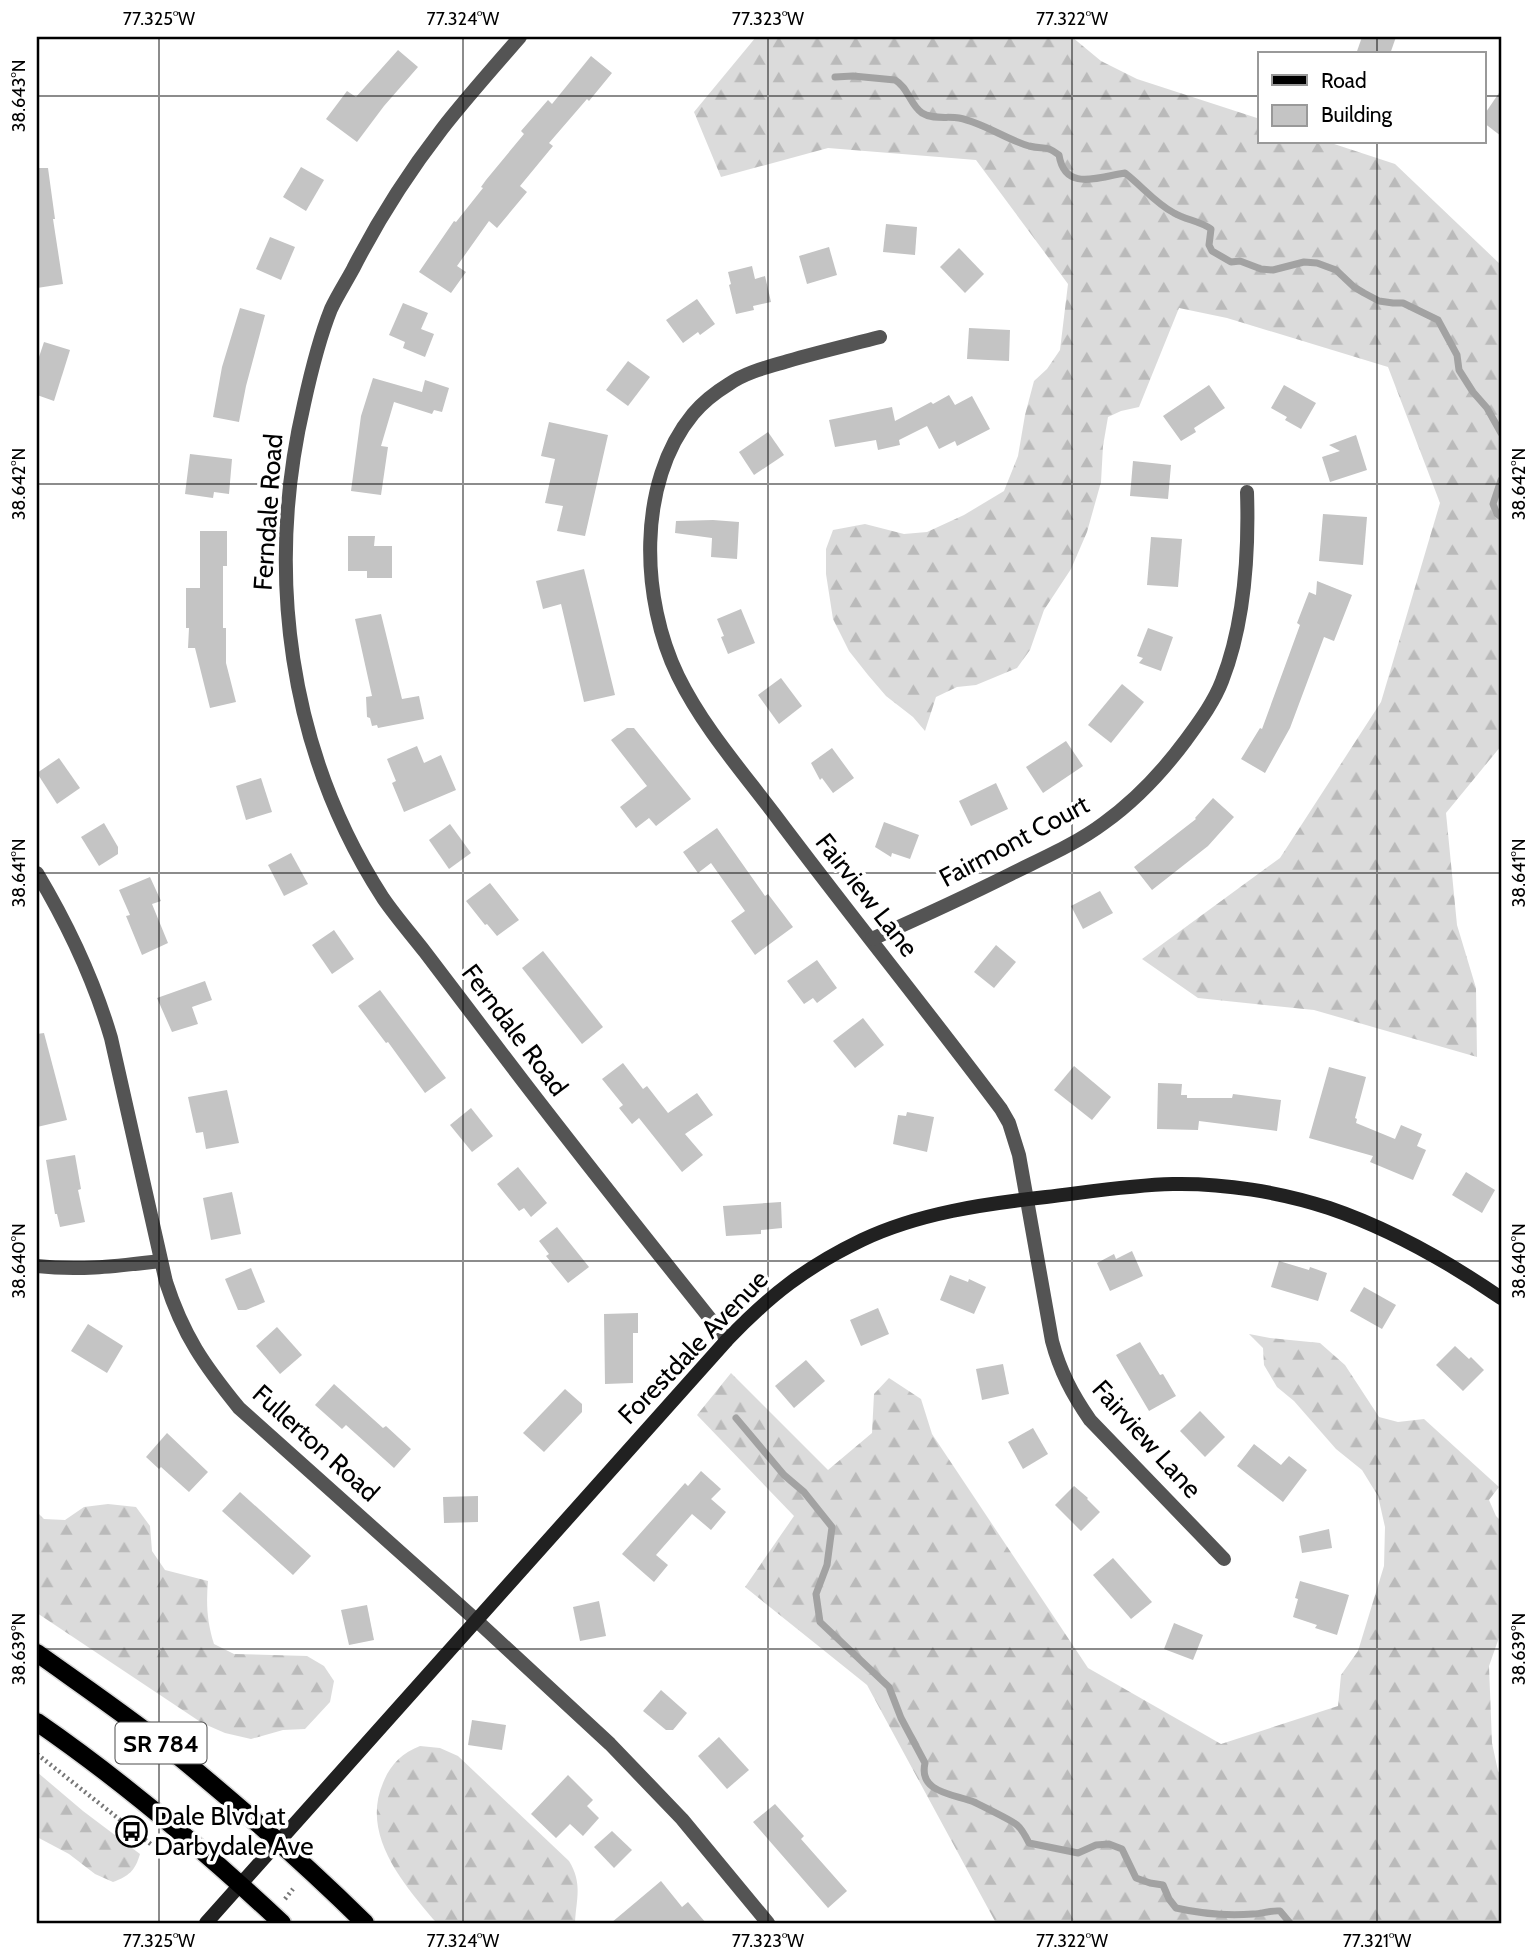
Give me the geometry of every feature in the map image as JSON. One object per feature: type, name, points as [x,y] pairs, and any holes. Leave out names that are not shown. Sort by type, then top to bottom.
[{"type":"main road","name":"SR 784","points":[[37,1653],[182,1759],[279,1841],[365,1923]]},
{"type":"main road","name":"SR 784","points":[[37,1721],[156,1811],[282,1923]]},
{"type":"street","name":"Ferndale Road","points":[[520,37],[443,128],[399,190],[367,242],[331,310],[312,370],[297,432],[288,495],[286,609],[294,669],[307,727],[326,783],[355,848],[384,899],[593,1174],[727,1340]]},
{"type":"street","name":"Fairview Lane","points":[[880,337],[747,374],[711,396],[693,414],[666,462],[655,495],[650,522],[653,592],[662,634],[677,674],[697,711],[1001,1109],[1014,1137],[1052,1341],[1072,1394],[1090,1420],[1224,1559]]},
{"type":"street","name":"Fairmont Court","points":[[872,939],[947,906],[1065,848],[1104,823],[1131,801],[1172,760],[1199,722],[1222,682],[1237,630],[1245,578],[1247,492]]},
{"type":"street","name":"Fullerton Road","points":[[37,873],[64,920],[102,1006],[160,1261],[173,1304],[190,1342],[208,1370],[239,1408],[610,1744],[682,1819],[768,1923]]},
{"type":"street","name":"Forestdale Avenue","points":[[206,1923],[727,1340],[769,1298],[797,1277],[821,1261],[865,1239],[910,1222],[948,1212],[1026,1199],[1135,1186],[1226,1186],[1327,1207],[1377,1226],[1462,1271],[1501,1298]]},
{"type":"street","points":[[37,1266],[79,1269],[160,1261]]},
{"type":"path","points":[[37,1754],[153,1846]]},
{"type":"path","points":[[283,1902],[293,1889]]},
{"type":"green space","points":[[756,37],[1072,37],[1101,61],[1137,79],[1258,118],[1258,144],[1334,144],[1395,164],[1501,265],[1501,746],[1446,813],[1457,925],[1476,988],[1477,1057],[1314,1010],[1198,998],[1142,959],[1280,858],[1381,702],[1440,503],[1388,367],[1227,318],[1179,308],[1139,407],[1108,417],[1101,482],[1087,532],[1071,569],[1044,610],[1030,650],[1017,668],[976,685],[957,687],[936,697],[925,731],[913,717],[886,696],[849,651],[833,619],[826,574],[826,549],[833,530],[865,524],[904,534],[927,532],[964,515],[1004,491],[1018,456],[1034,381],[1047,369],[1060,350],[1068,284],[976,160],[828,148],[721,177],[694,112]]},
{"type":"green space","points":[[1249,1334],[1320,1343],[1345,1365],[1379,1417],[1398,1422],[1424,1419],[1499,1487],[1489,1500],[1501,1521],[1501,1632],[1489,1666],[1492,1743],[1501,1776],[1501,1923],[996,1923],[867,1685],[745,1587],[794,1516],[697,1415],[731,1373],[828,1470],[872,1433],[874,1394],[889,1378],[921,1399],[932,1434],[1088,1668],[1221,1744],[1338,1706],[1341,1675],[1358,1651],[1384,1566],[1385,1527],[1378,1496],[1362,1470],[1336,1449],[1294,1401],[1277,1387],[1264,1365],[1263,1348]]},
{"type":"green space","points":[[108,1504],[136,1507],[150,1526],[152,1551],[165,1570],[208,1581],[208,1613],[214,1644],[234,1654],[307,1656],[324,1666],[334,1681],[330,1702],[305,1729],[283,1730],[251,1739],[225,1733],[202,1723],[37,1613],[37,1512],[44,1519],[65,1520],[84,1507]]},
{"type":"green space","points":[[420,1746],[440,1748],[458,1756],[569,1861],[577,1884],[575,1923],[437,1923],[433,1919],[388,1856],[377,1821],[378,1802],[389,1771],[397,1760]]},
{"type":"green space","points":[[37,1772],[140,1854],[131,1872],[113,1882],[95,1874],[69,1854],[37,1837]]},
{"type":"building","points":[[1362,37],[1396,37],[1391,52],[1357,52]]},
{"type":"building","points":[[398,50],[418,67],[357,142],[326,119],[347,91],[356,97]]},
{"type":"building","points":[[591,56],[612,73],[549,143],[553,146],[520,186],[527,192],[497,228],[489,221],[457,266],[466,272],[451,293],[419,272],[454,221],[456,222],[524,134],[521,131],[548,100],[552,104]]},
{"type":"building","points":[[1501,90],[1501,136],[1486,125],[1486,112]]},
{"type":"building","points":[[301,167],[324,180],[306,211],[283,197]]},
{"type":"building","points":[[37,168],[48,168],[63,284],[37,288]]},
{"type":"building","points":[[886,224],[917,227],[915,255],[883,252]]},
{"type":"building","points":[[270,237],[295,247],[281,280],[256,269]]},
{"type":"building","points":[[829,247],[837,275],[807,284],[799,256]]},
{"type":"building","points":[[959,248],[984,274],[965,293],[940,267]]},
{"type":"building","points":[[752,266],[755,279],[765,276],[771,302],[736,314],[728,272]]},
{"type":"building","points":[[697,299],[715,324],[683,343],[666,320]]},
{"type":"building","points":[[403,303],[428,313],[421,329],[434,334],[425,357],[403,348],[405,342],[389,335]]},
{"type":"building","points":[[240,308],[265,315],[239,422],[213,417],[222,367]]},
{"type":"building","points":[[969,328],[1010,330],[1009,361],[967,359]]},
{"type":"building","points":[[44,342],[70,350],[54,401],[37,395],[37,363]]},
{"type":"building","points":[[628,361],[650,377],[628,406],[606,390]]},
{"type":"building","points":[[373,378],[422,392],[425,380],[449,388],[442,412],[434,410],[432,414],[394,402],[381,446],[388,447],[381,495],[351,491],[361,416]]},
{"type":"building","points":[[1209,385],[1225,408],[1194,428],[1196,432],[1181,441],[1163,416]]},
{"type":"building","points":[[1284,385],[1316,403],[1301,429],[1271,408]]},
{"type":"building","points":[[949,395],[955,405],[972,396],[990,429],[957,446],[955,441],[939,449],[927,426],[899,440],[900,445],[878,450],[876,440],[835,447],[829,420],[892,407],[895,421]]},
{"type":"building","points":[[549,422],[608,435],[585,536],[557,531],[563,506],[545,503],[555,459],[541,456]]},
{"type":"building","points":[[768,432],[784,455],[754,475],[739,452]]},
{"type":"building","points":[[1356,435],[1367,470],[1330,482],[1322,457],[1340,451],[1329,445]]},
{"type":"building","points":[[190,454],[232,459],[229,494],[214,492],[213,498],[185,494]]},
{"type":"building","points":[[1133,461],[1171,465],[1168,499],[1130,496]]},
{"type":"building","points":[[1323,514],[1367,517],[1363,565],[1319,561]]},
{"type":"building","points":[[676,521],[739,522],[737,559],[711,557],[712,538],[675,533]]},
{"type":"building","points":[[200,531],[227,531],[227,566],[223,566],[223,628],[226,628],[226,663],[236,702],[210,708],[195,648],[188,648],[189,628],[186,628],[186,588],[200,588]]},
{"type":"building","points":[[348,536],[375,536],[374,546],[392,546],[392,578],[367,578],[367,571],[348,571]]},
{"type":"building","points":[[1151,537],[1182,539],[1178,587],[1147,585]]},
{"type":"building","points":[[584,569],[615,695],[584,702],[561,604],[543,609],[536,581]]},
{"type":"building","points":[[1317,581],[1352,595],[1334,641],[1324,637],[1290,728],[1265,773],[1241,759],[1260,728],[1262,729],[1300,625],[1297,623],[1309,592],[1316,595]]},
{"type":"building","points":[[741,609],[755,643],[728,654],[717,619]]},
{"type":"building","points":[[381,614],[402,699],[419,696],[424,719],[378,728],[377,725],[372,726],[370,718],[367,717],[366,697],[372,696],[355,619]]},
{"type":"building","points":[[1148,628],[1173,637],[1161,671],[1139,663],[1143,658],[1137,656]]},
{"type":"building","points":[[781,678],[802,706],[779,724],[758,695]]},
{"type":"building","points":[[1122,684],[1144,702],[1111,743],[1088,725]]},
{"type":"building","points":[[627,728],[634,728],[691,799],[656,826],[649,818],[636,828],[620,807],[647,786],[611,740]]},
{"type":"building","points":[[1066,741],[1083,766],[1043,793],[1026,767]]},
{"type":"building","points":[[417,746],[424,763],[441,755],[456,790],[404,812],[392,783],[396,781],[387,759]]},
{"type":"building","points":[[832,748],[854,778],[833,793],[822,778],[820,780],[811,763]]},
{"type":"building","points":[[59,758],[80,788],[57,804],[37,773]]},
{"type":"building","points":[[261,778],[272,812],[246,820],[236,786]]},
{"type":"building","points":[[996,783],[1008,809],[971,826],[959,801]]},
{"type":"building","points":[[1213,798],[1234,817],[1208,846],[1152,890],[1134,867],[1196,819]]},
{"type":"building","points":[[884,822],[919,835],[910,859],[892,853],[891,857],[875,847]]},
{"type":"building","points":[[104,823],[118,847],[118,854],[99,866],[81,837]]},
{"type":"building","points":[[450,824],[471,853],[449,869],[429,840]]},
{"type":"building","points":[[717,828],[765,896],[768,894],[793,927],[755,955],[731,921],[745,911],[711,863],[698,873],[683,852]]},
{"type":"building","points":[[291,853],[308,884],[284,896],[268,865]]},
{"type":"building","points":[[150,877],[161,901],[152,904],[168,943],[142,955],[119,890]]},
{"type":"building","points":[[490,883],[519,920],[497,936],[466,901]]},
{"type":"building","points":[[1100,891],[1113,913],[1083,929],[1071,906]]},
{"type":"building","points":[[334,930],[354,959],[332,974],[312,945]]},
{"type":"building","points":[[996,945],[1016,962],[994,988],[974,972]]},
{"type":"building","points":[[543,951],[603,1027],[582,1044],[522,968]]},
{"type":"building","points":[[817,960],[837,988],[817,1003],[813,998],[804,1004],[787,981]]},
{"type":"building","points":[[205,981],[212,1000],[192,1007],[198,1024],[172,1032],[157,998]]},
{"type":"building","points":[[380,990],[446,1078],[425,1093],[358,1006]]},
{"type":"building","points":[[863,1018],[884,1045],[855,1068],[833,1041]]},
{"type":"building","points":[[44,1033],[67,1120],[37,1127],[37,1034]]},
{"type":"building","points":[[623,1063],[643,1089],[647,1086],[668,1113],[697,1093],[713,1115],[685,1134],[703,1155],[682,1172],[639,1118],[632,1124],[619,1108],[623,1105],[602,1079]]},
{"type":"building","points":[[1074,1066],[1111,1097],[1092,1120],[1054,1090]]},
{"type":"building","points":[[1329,1067],[1366,1077],[1356,1123],[1395,1139],[1401,1125],[1422,1134],[1417,1146],[1426,1150],[1413,1180],[1370,1162],[1373,1156],[1309,1138]]},
{"type":"building","points":[[1158,1083],[1182,1084],[1181,1095],[1187,1095],[1187,1098],[1232,1098],[1233,1094],[1281,1100],[1277,1131],[1199,1121],[1198,1130],[1157,1129]]},
{"type":"building","points":[[227,1090],[239,1143],[206,1149],[203,1132],[196,1133],[188,1097]]},
{"type":"building","points":[[471,1108],[493,1136],[472,1152],[450,1125]]},
{"type":"building","points":[[907,1112],[934,1117],[927,1152],[893,1144],[898,1115],[906,1116]]},
{"type":"building","points":[[75,1155],[81,1189],[78,1190],[85,1222],[60,1227],[55,1214],[46,1160]]},
{"type":"building","points":[[518,1167],[547,1203],[531,1217],[524,1208],[519,1211],[497,1184]]},
{"type":"building","points":[[1466,1172],[1495,1190],[1482,1213],[1452,1195]]},
{"type":"building","points":[[232,1192],[241,1234],[211,1240],[203,1198]]},
{"type":"building","points":[[781,1202],[782,1228],[761,1230],[761,1234],[726,1236],[723,1206]]},
{"type":"building","points":[[557,1227],[589,1267],[568,1283],[546,1256],[549,1254],[539,1241]]},
{"type":"building","points":[[1132,1251],[1143,1276],[1110,1291],[1097,1263],[1114,1254],[1116,1259]]},
{"type":"building","points":[[1279,1261],[1327,1273],[1318,1301],[1271,1287]]},
{"type":"building","points":[[251,1268],[265,1302],[246,1310],[238,1310],[225,1279]]},
{"type":"building","points":[[950,1275],[968,1282],[969,1279],[986,1287],[974,1314],[940,1300]]},
{"type":"building","points":[[1364,1287],[1396,1305],[1382,1329],[1350,1311]]},
{"type":"building","points":[[878,1308],[889,1334],[861,1346],[850,1320]]},
{"type":"building","points":[[638,1313],[638,1333],[633,1333],[633,1383],[605,1384],[604,1314]]},
{"type":"building","points":[[88,1324],[123,1346],[107,1373],[71,1351]]},
{"type":"building","points":[[277,1327],[302,1355],[280,1374],[256,1346]]},
{"type":"building","points":[[1140,1342],[1176,1396],[1149,1411],[1116,1355]]},
{"type":"building","points":[[1455,1346],[1484,1370],[1463,1391],[1436,1365]]},
{"type":"building","points":[[806,1360],[825,1381],[794,1408],[775,1386]]},
{"type":"building","points":[[1003,1364],[1009,1394],[982,1400],[976,1369]]},
{"type":"building","points":[[334,1384],[411,1449],[394,1468],[346,1425],[342,1429],[315,1405]]},
{"type":"building","points":[[565,1389],[582,1404],[582,1412],[544,1452],[523,1433]]},
{"type":"building","points":[[1200,1411],[1225,1437],[1205,1457],[1180,1431]]},
{"type":"building","points":[[1033,1428],[1048,1454],[1023,1469],[1008,1442]]},
{"type":"building","points":[[167,1433],[208,1472],[189,1492],[146,1457]]},
{"type":"building","points":[[1254,1444],[1281,1465],[1289,1456],[1307,1470],[1283,1502],[1237,1466]]},
{"type":"building","points":[[701,1471],[721,1489],[711,1499],[726,1512],[711,1530],[692,1514],[656,1555],[668,1565],[654,1582],[622,1554],[685,1483],[688,1486]]},
{"type":"building","points":[[1074,1486],[1100,1512],[1081,1531],[1055,1505]]},
{"type":"building","points":[[240,1492],[311,1556],[293,1575],[222,1511]]},
{"type":"building","points":[[478,1496],[478,1522],[444,1523],[443,1497]]},
{"type":"building","points":[[1329,1529],[1332,1548],[1302,1553],[1299,1536]]},
{"type":"building","points":[[1113,1558],[1152,1602],[1131,1619],[1093,1575]]},
{"type":"building","points":[[1300,1581],[1349,1595],[1337,1635],[1293,1617]]},
{"type":"building","points":[[599,1601],[606,1636],[580,1641],[573,1607]]},
{"type":"building","points":[[367,1605],[374,1640],[349,1645],[341,1610]]},
{"type":"building","points":[[1174,1623],[1203,1635],[1193,1660],[1164,1649]]},
{"type":"building","points":[[661,1690],[687,1713],[673,1730],[666,1730],[643,1711]]},
{"type":"building","points":[[472,1720],[506,1725],[502,1750],[468,1745]]},
{"type":"building","points":[[719,1737],[749,1770],[727,1789],[698,1756]]},
{"type":"building","points":[[568,1775],[593,1800],[587,1806],[599,1818],[583,1836],[570,1824],[556,1838],[531,1814]]},
{"type":"building","points":[[775,1804],[804,1836],[801,1839],[847,1891],[828,1908],[753,1822]]},
{"type":"building","points":[[612,1831],[632,1850],[614,1868],[594,1847]]},
{"type":"building","points":[[661,1881],[682,1907],[688,1902],[706,1923],[611,1923]]},
{"type":"waterway","points":[[835,77],[895,80],[922,113],[968,120],[1020,143],[1050,150],[1059,155],[1062,167],[1075,178],[1094,179],[1125,173],[1167,209],[1211,229],[1209,245],[1212,251],[1231,262],[1240,261],[1261,269],[1273,270],[1304,262],[1317,263],[1336,270],[1354,287],[1379,301],[1403,303],[1438,320],[1457,355],[1459,370],[1487,408],[1501,433]]},
{"type":"waterway","points":[[1501,480],[1493,504],[1501,517]]},
{"type":"waterway","points":[[736,1418],[784,1475],[804,1492],[832,1527],[827,1565],[816,1594],[820,1622],[889,1687],[901,1718],[925,1763],[924,1773],[932,1786],[939,1791],[974,1802],[1009,1820],[1021,1829],[1029,1843],[1078,1853],[1096,1845],[1109,1844],[1122,1849],[1136,1878],[1163,1885],[1176,1908],[1224,1915],[1280,1911],[1290,1923]]},
{"type":"place","name":"Dale Blvd at Darbydale Ave","points":[[131,1831]]}]
